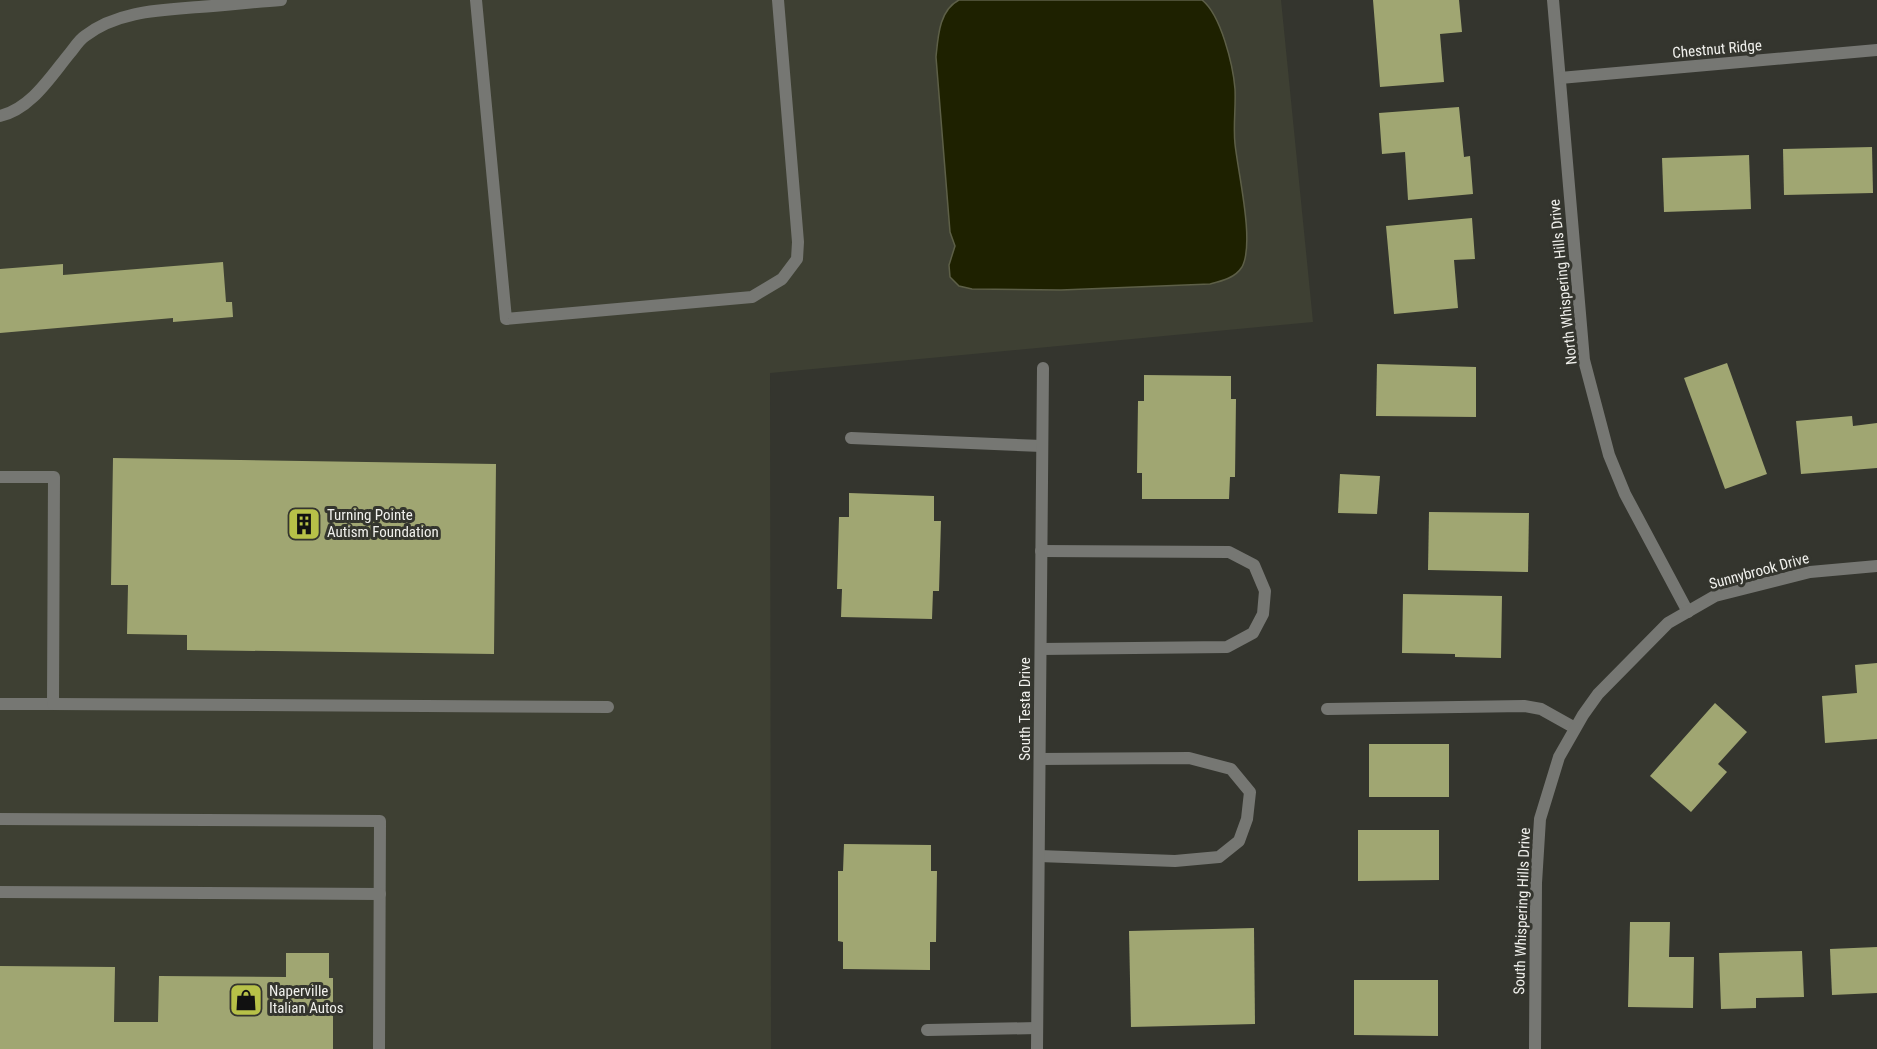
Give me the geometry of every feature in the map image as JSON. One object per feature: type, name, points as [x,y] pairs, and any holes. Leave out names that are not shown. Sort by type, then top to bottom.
[{"type":"street","points":[[0,116],[11,113],[35,95],[84,37],[101,26],[140,13],[237,2],[281,0]]},
{"type":"street","points":[[476,0],[506,319],[752,297],[782,279],[797,259],[798,242],[778,0]]},
{"type":"street","name":"North Whispering Hills Drive","points":[[1553,0],[1584,360],[1609,455],[1617,475],[1688,612]]},
{"type":"street","name":"Chestnut Ridge","points":[[1560,78],[1877,50]]},
{"type":"street","name":"South Testa Drive","points":[[1037,1049],[1043,368]]},
{"type":"street","points":[[851,438],[1042,446]]},
{"type":"street","points":[[0,477],[54,477],[53,705]]},
{"type":"street","points":[[1041,550],[1229,552],[1254,565],[1265,591],[1263,614],[1253,633],[1227,647],[1041,650]]},
{"type":"street","name":"Sunnybrook Drive","points":[[1688,612],[1715,596],[1810,572],[1877,566]]},
{"type":"street","name":"South Whispering Hills Drive","points":[[1534,1049],[1536,883],[1540,819],[1559,757],[1598,694],[1668,623],[1688,612]]},
{"type":"street","points":[[0,704],[608,707]]},
{"type":"street","points":[[1327,709],[1524,706],[1541,710],[1575,728]]},
{"type":"street","points":[[1039,856],[1175,861],[1219,857],[1239,841],[1247,819],[1250,792],[1232,769],[1189,758],[1040,759]]},
{"type":"street","points":[[0,819],[380,821],[379,1049]]},
{"type":"street","points":[[0,892],[380,894]]},
{"type":"street","points":[[927,1030],[1037,1028]]},
{"type":"shaded area","points":[[0,0],[1281,0],[1313,322],[770,373],[771,1049],[0,1049]]},
{"type":"shaded area","points":[[959,0],[1202,0],[1209,7],[1220,28],[1234,79],[1235,144],[1247,242],[1246,256],[1239,271],[1228,278],[1210,284],[1061,290],[972,289],[959,286],[950,277],[949,265],[955,246],[950,232],[936,57],[943,17],[952,4]]},
{"type":"building","points":[[1373,0],[1459,0],[1462,32],[1440,34],[1444,82],[1380,87]]},
{"type":"building","points":[[1459,107],[1464,157],[1470,156],[1473,194],[1408,200],[1405,152],[1382,154],[1379,113]]},
{"type":"building","points":[[1872,147],[1873,193],[1784,195],[1783,149]]},
{"type":"building","points":[[1749,155],[1751,209],[1664,212],[1662,158]]},
{"type":"building","points":[[1472,218],[1475,259],[1454,260],[1458,308],[1394,314],[1386,226]]},
{"type":"building","points":[[223,262],[226,302],[232,302],[233,317],[173,322],[173,318],[0,333],[0,269],[63,264],[63,275]]},
{"type":"building","points":[[1727,363],[1767,474],[1725,489],[1684,378]]},
{"type":"building","points":[[1377,364],[1476,367],[1476,417],[1376,416]]},
{"type":"building","points":[[1144,375],[1231,376],[1231,399],[1236,399],[1235,477],[1230,477],[1229,499],[1142,499],[1142,473],[1137,473],[1138,401],[1144,401]]},
{"type":"building","points":[[1852,416],[1853,426],[1877,423],[1877,468],[1801,474],[1796,421]]},
{"type":"building","name":"Turning Pointe Autism Foundation","points":[[113,458],[496,464],[494,654],[187,650],[187,635],[127,634],[128,585],[111,585]]},
{"type":"building","points":[[1340,474],[1380,476],[1377,514],[1338,513]]},
{"type":"building","points":[[849,493],[934,496],[934,521],[941,521],[939,591],[933,591],[932,619],[841,617],[842,589],[837,589],[839,517],[849,517]]},
{"type":"building","points":[[1429,512],[1529,513],[1528,572],[1428,570]]},
{"type":"building","points":[[1403,594],[1502,596],[1501,658],[1402,653]]},
{"type":"building","points":[[1877,663],[1877,739],[1825,743],[1822,696],[1857,693],[1855,665]]},
{"type":"building","points":[[1715,703],[1747,732],[1718,764],[1727,772],[1691,812],[1650,776]]},
{"type":"building","points":[[1369,744],[1449,744],[1449,797],[1369,797]]},
{"type":"building","points":[[1358,830],[1439,830],[1439,880],[1358,881]]},
{"type":"building","points":[[844,844],[931,845],[931,871],[937,871],[936,942],[930,942],[930,970],[843,969],[843,942],[838,941],[838,871],[843,871]]},
{"type":"building","points":[[1630,922],[1670,922],[1669,957],[1694,957],[1693,1008],[1628,1007]]},
{"type":"building","points":[[1254,928],[1255,1024],[1131,1027],[1129,931]]},
{"type":"building","points":[[1877,947],[1877,993],[1832,995],[1830,949]]},
{"type":"building","points":[[1802,951],[1804,997],[1756,998],[1756,1008],[1721,1009],[1719,953]]},
{"type":"building","name":"Naperville Italian Autos","points":[[286,953],[329,953],[329,978],[333,978],[333,1049],[0,1049],[0,966],[115,967],[114,1022],[158,1022],[159,976],[286,977]]},
{"type":"building","points":[[1354,980],[1438,980],[1438,1036],[1354,1035]]},
{"type":"place","name":"Turning Pointe Autism Foundation","points":[[304,524]]},
{"type":"place","name":"Naperville Italian Autos","points":[[246,1000]]}]
